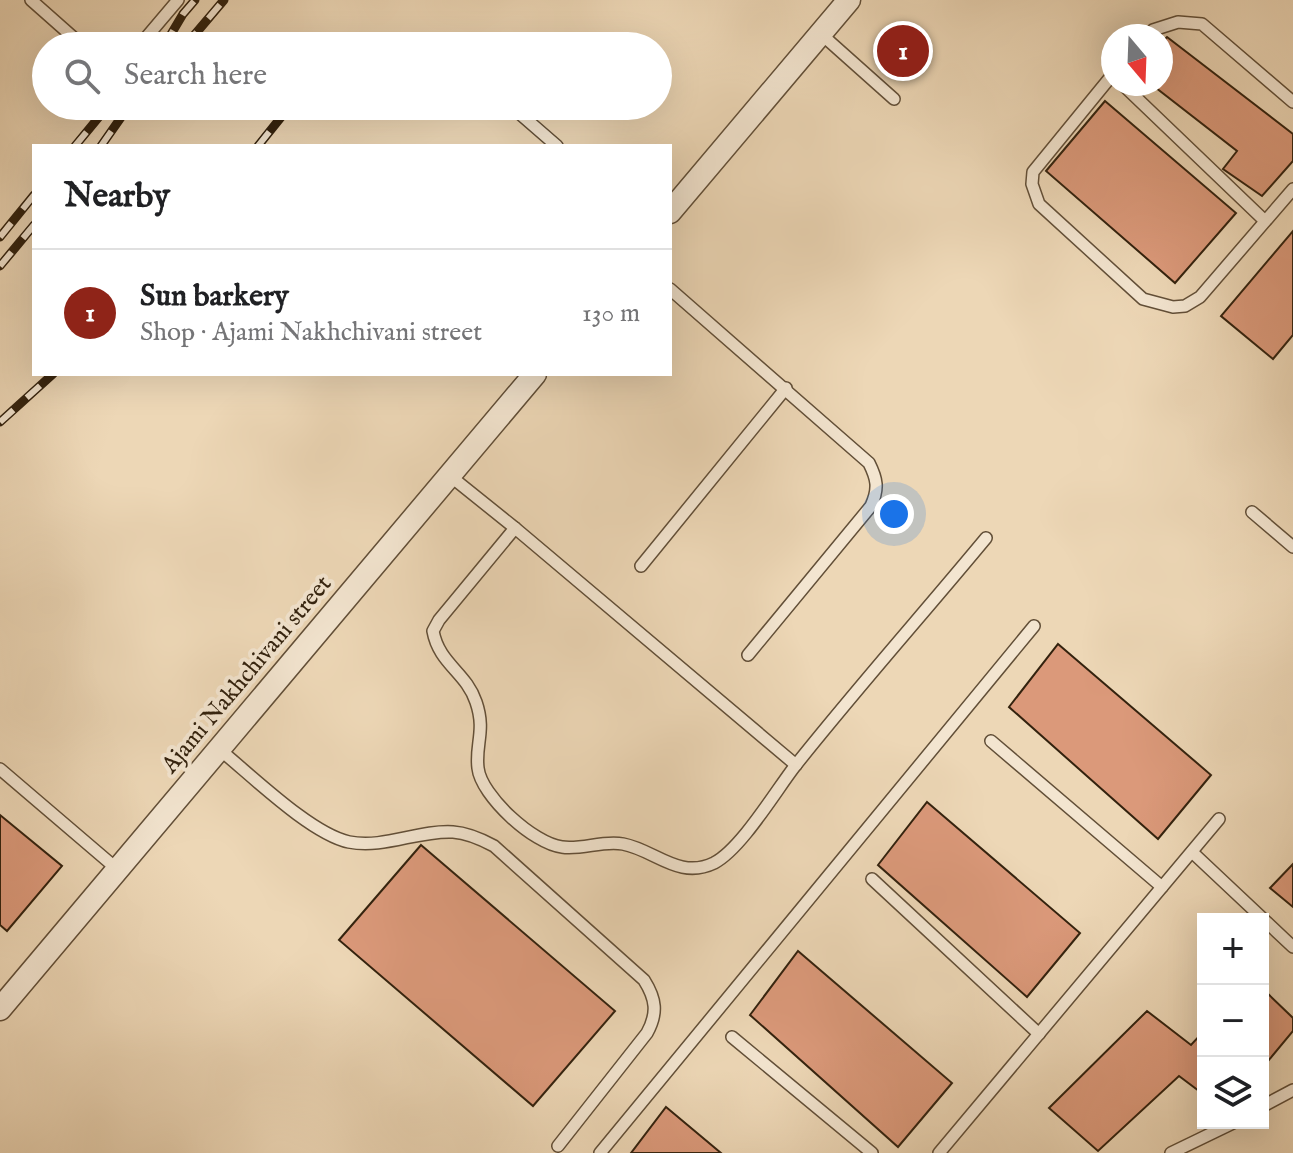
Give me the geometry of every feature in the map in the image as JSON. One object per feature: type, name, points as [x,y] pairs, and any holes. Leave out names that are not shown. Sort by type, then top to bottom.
[{"type":"street","points":[[672,210],[849,0]]},
{"type":"street","name":"Ajami Nakhchivani street","points":[[0,1009],[533,376]]},
{"type":"lane","points":[[31,0],[67,32]]},
{"type":"lane","points":[[151,32],[178,0]]},
{"type":"lane","points":[[1172,24],[1202,24],[1293,102]]},
{"type":"lane","points":[[820,33],[894,99]]},
{"type":"lane","points":[[1101,90],[1033,172],[1032,184],[1039,204],[1143,299],[1173,307],[1185,306],[1200,297],[1293,189]]},
{"type":"lane","points":[[1135,96],[1265,221]]},
{"type":"lane","points":[[527,120],[555,144]]},
{"type":"lane","points":[[672,291],[869,463],[876,476],[878,490],[871,506],[748,655]]},
{"type":"lane","points":[[641,566],[786,388]]},
{"type":"lane","points":[[449,475],[796,765]]},
{"type":"lane","points":[[1252,512],[1293,547]]},
{"type":"lane","points":[[515,528],[433,631],[435,645],[442,657],[465,680],[480,715],[482,734],[477,765],[481,782],[489,794],[543,842],[562,847],[624,844],[670,865],[691,869],[713,864],[731,851],[796,765],[986,538]]},
{"type":"lane","points":[[600,1153],[1034,626]]},
{"type":"lane","points":[[991,741],[1162,887]]},
{"type":"lane","points":[[219,749],[311,825],[351,843],[381,843],[452,832],[475,836],[494,846],[644,980],[651,991],[655,1020],[558,1146]]},
{"type":"lane","points":[[0,769],[117,869]]},
{"type":"lane","points":[[939,1153],[1219,819]]},
{"type":"lane","points":[[1192,852],[1293,947]]},
{"type":"lane","points":[[872,879],[1039,1034]]},
{"type":"lane","points":[[732,1037],[872,1153]]},
{"type":"lane","points":[[1269,1103],[1293,1090]]},
{"type":"lane","points":[[1171,1153],[1221,1129]]},
{"type":"building","points":[[1173,42],[1293,134],[1293,161],[1262,196],[1223,169],[1237,151],[1166,96],[1173,96]]},
{"type":"building","points":[[1105,101],[1236,213],[1175,283],[1046,171]]},
{"type":"building","points":[[1293,231],[1293,335],[1273,359],[1221,316]]},
{"type":"building","points":[[1058,644],[1211,775],[1158,839],[1009,707]]},
{"type":"building","points":[[927,802],[1080,933],[1027,997],[878,865]]},
{"type":"building","points":[[0,815],[62,866],[7,931],[0,925]]},
{"type":"building","points":[[421,845],[615,1011],[533,1106],[339,940]]},
{"type":"building","points":[[1293,864],[1293,907],[1270,888]]},
{"type":"building","points":[[798,951],[952,1083],[898,1147],[750,1015]]},
{"type":"building","points":[[1269,995],[1293,1018],[1293,1031],[1269,1060]]},
{"type":"building","points":[[1147,1011],[1191,1045],[1197,1038],[1197,1090],[1179,1076],[1098,1151],[1049,1108]]},
{"type":"building","points":[[666,1107],[721,1153],[631,1153]]},
{"type":"railway","points":[[172,32],[195,0]]},
{"type":"railway","points":[[197,32],[224,0]]},
{"type":"railway","points":[[77,144],[96,120]]},
{"type":"railway","points":[[102,144],[119,120]]},
{"type":"railway","points":[[260,144],[279,120]]},
{"type":"railway","points":[[0,237],[32,197]]},
{"type":"railway","points":[[0,266],[32,227]]},
{"type":"railway","points":[[0,422],[51,376]]},
{"type":"place","name":"Sun barkery","points":[[903,51]]}]
